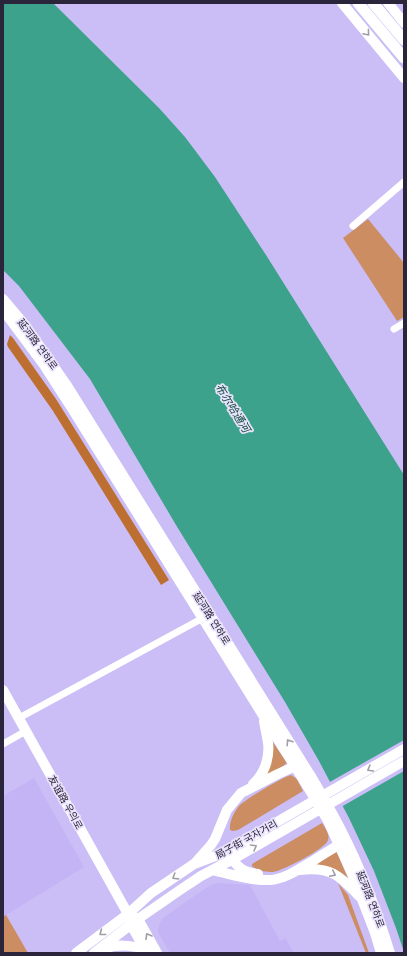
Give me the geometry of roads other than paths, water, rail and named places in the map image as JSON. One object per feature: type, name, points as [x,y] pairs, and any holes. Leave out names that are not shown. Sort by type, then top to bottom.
[{"type":"main road","points":[[342,3],[404,78]]},
{"type":"main road","points":[[358,3],[404,58]]},
{"type":"main road","points":[[373,3],[404,40]]},
{"type":"main road","points":[[388,3],[404,23]]},
{"type":"main road","name":"延河路 연하로","points":[[3,299],[7,316],[63,394],[263,715],[300,766]]},
{"type":"main road","name":"延河路 연하로","points":[[7,316],[49,359],[76,399],[300,766],[342,841],[372,900],[390,953]]},
{"type":"main road","name":"友谊路 우의로","points":[[3,690],[128,914],[157,953]]},
{"type":"main road","points":[[194,864],[215,839],[230,805],[241,793],[256,782],[263,772],[267,760],[268,744],[263,715]]},
{"type":"main road","name":"局子街 국자거리","points":[[96,952],[180,890],[212,870],[229,855],[285,823],[404,749]]},
{"type":"main road","name":"局子街 국자거리","points":[[285,823],[404,761]]},
{"type":"main road","points":[[249,788],[300,766]]},
{"type":"main road","points":[[300,766],[246,796],[234,808],[220,844],[238,867],[262,875],[281,873],[342,841]]},
{"type":"main road","points":[[212,870],[242,877],[271,880],[283,877],[296,870],[342,841]]},
{"type":"main road","name":"延河路 연하로","points":[[342,841],[381,953]]},
{"type":"main road","name":"局子街 국자거리","points":[[76,953],[128,914],[151,893],[194,864],[229,855]]},
{"type":"main road","points":[[296,870],[317,869],[337,875],[362,899]]},
{"type":"main road","name":"友谊路 우의로","points":[[135,922],[146,951]]},
{"type":"main road","points":[[96,952],[117,945],[131,946],[146,951]]},
{"type":"street","points":[[353,226],[404,182]]},
{"type":"street","points":[[394,329],[404,323]]},
{"type":"street","points":[[19,718],[203,618]]},
{"type":"street","points":[[3,744],[26,731]]},
{"type":"water","name":"布尔哈通河","points":[[3,3],[53,3],[159,108],[185,137],[215,177],[266,255],[404,475],[404,952],[374,871],[349,818],[319,761],[285,702],[176,525],[90,379],[19,286],[3,270]]}]
